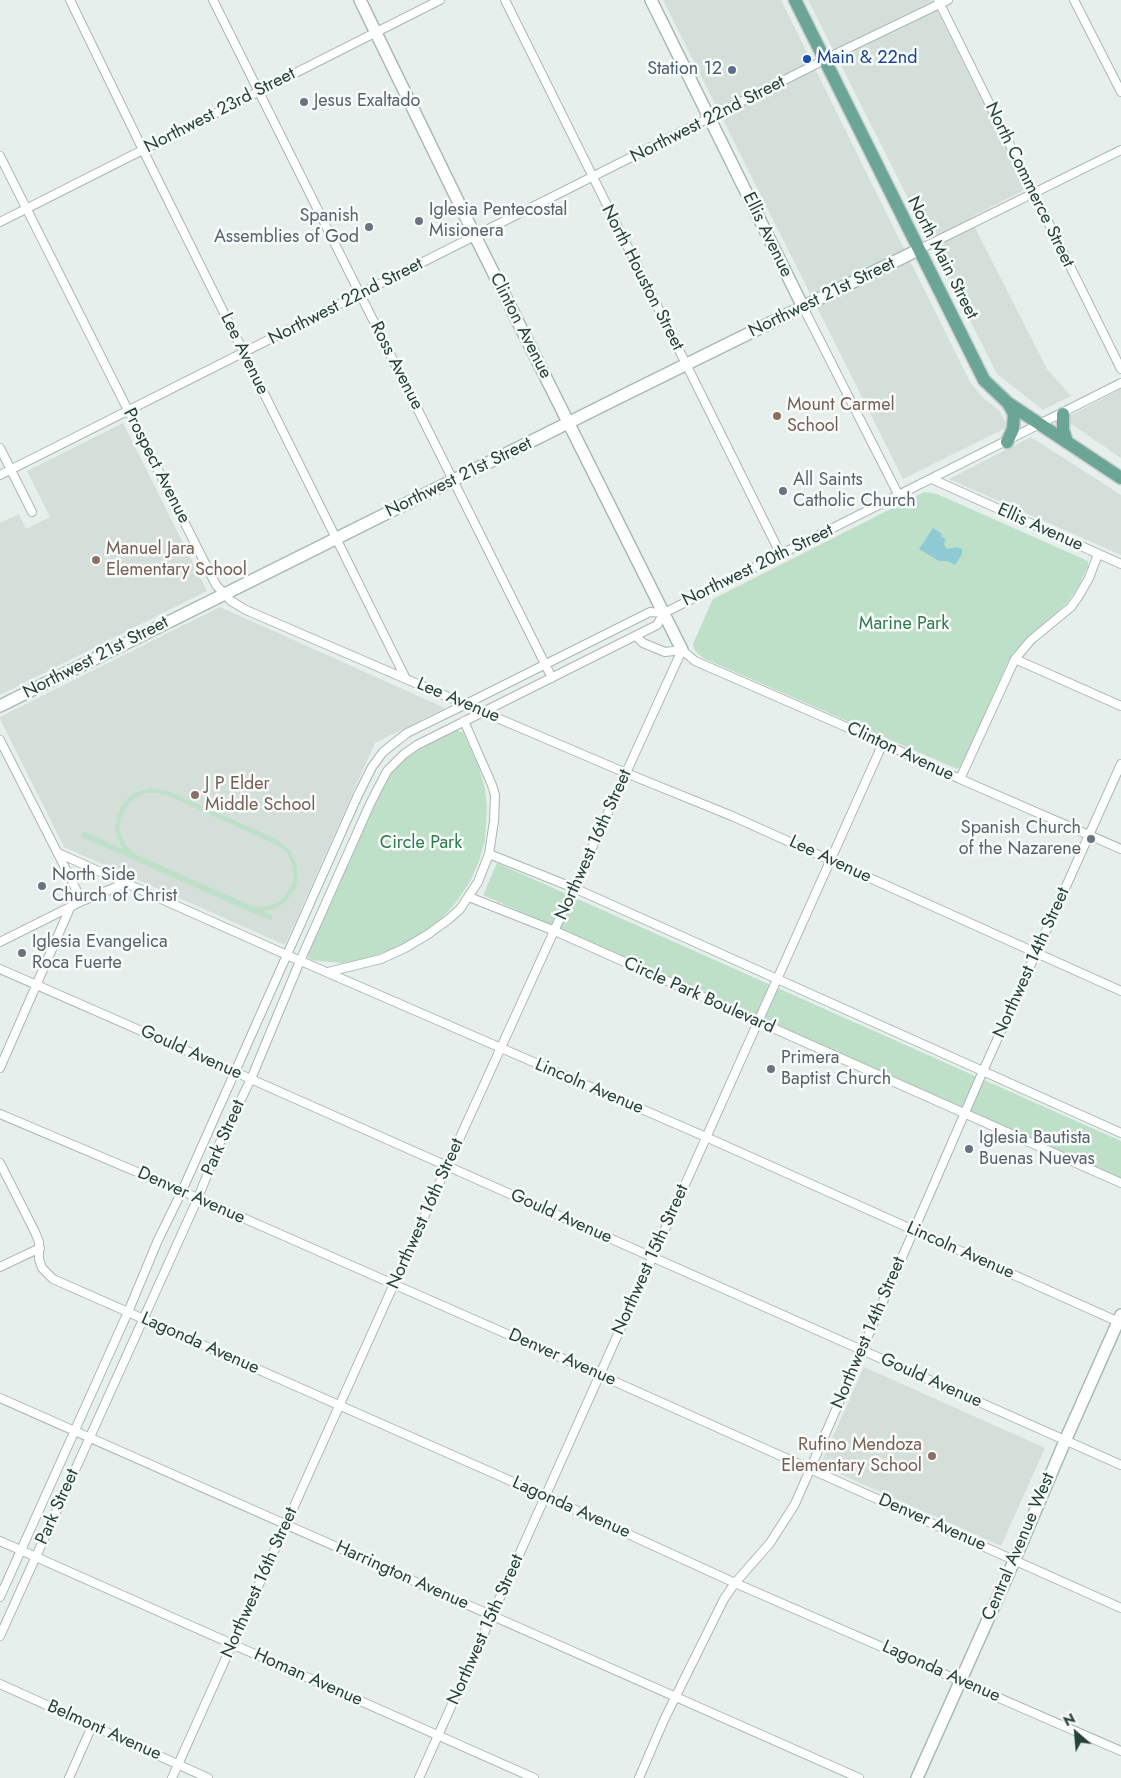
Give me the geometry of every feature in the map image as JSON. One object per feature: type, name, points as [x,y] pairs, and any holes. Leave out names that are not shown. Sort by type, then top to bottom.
[{"type":"main road","name":"North Main Street","points":[[795,0],[984,380],[1008,403],[1121,478]]},
{"type":"main road","points":[[1008,403],[1014,414],[1008,442]]},
{"type":"main road","points":[[1062,414],[1063,430],[1067,442]]},
{"type":"street","name":"Lee Avenue","points":[[70,0],[406,679],[732,816],[1121,991]]},
{"type":"street","name":"Ross Avenue","points":[[213,0],[552,678]]},
{"type":"street","name":"Clinton Avenue","points":[[360,0],[475,236],[682,650],[695,661],[1121,849]]},
{"type":"street","name":"Northwest 23rd Street","points":[[0,222],[440,0]]},
{"type":"street","name":"North Houston Street","points":[[505,0],[781,555]]},
{"type":"street","name":"Ellis Avenue","points":[[650,0],[899,496]]},
{"type":"street","points":[[1074,0],[1121,92]]},
{"type":"street","name":"Northwest 22nd Street","points":[[0,475],[942,1]]},
{"type":"street","name":"North Commerce Street","points":[[942,1],[1033,193],[1121,369]]},
{"type":"street","points":[[918,250],[1121,150]]},
{"type":"street","name":"Prospect Avenue","points":[[0,156],[216,584],[231,601],[246,610],[406,679]]},
{"type":"street","name":"Northwest 21st Street","points":[[0,706],[918,250]]},
{"type":"street","name":"Northwest 20th Street","points":[[464,705],[650,612],[664,613],[1008,442],[1121,383]]},
{"type":"street","points":[[0,448],[32,512]]},
{"type":"street","name":"Ellis Avenue","points":[[932,480],[1121,564]]},
{"type":"street","points":[[960,779],[1015,659],[1031,640],[1071,607],[1088,578],[1098,554]]},
{"type":"street","name":"Northwest 20th Street","points":[[484,712],[657,625],[664,613]]},
{"type":"street","points":[[636,636],[643,643],[665,652],[682,650]]},
{"type":"street","name":"Northwest 16th Street","points":[[172,1778],[447,1166],[682,650]]},
{"type":"street","points":[[1015,659],[1121,706]]},
{"type":"street","name":"Park Street","points":[[0,1597],[358,795],[377,760],[392,744],[408,733],[464,705]]},
{"type":"street","name":"Park Street","points":[[0,1636],[198,1198],[221,1140],[251,1079],[300,961],[370,804],[387,772],[404,754],[417,745],[484,712]]},
{"type":"street","points":[[327,972],[370,962],[405,948],[427,935],[448,919],[469,896],[478,882],[489,854],[494,821],[495,795],[464,721]]},
{"type":"street","points":[[0,740],[82,902]]},
{"type":"street","name":"Northwest 15th Street","points":[[419,1778],[883,743]]},
{"type":"street","name":"Northwest 14th Street","points":[[639,1778],[675,1697],[724,1599],[770,1542],[795,1504],[964,1114],[1121,764]]},
{"type":"street","name":"Lincoln Avenue","points":[[58,853],[913,1231],[1120,1320]]},
{"type":"street","points":[[489,854],[574,888],[1121,1133]]},
{"type":"street","points":[[0,942],[126,883]]},
{"type":"street","name":"Circle Park Boulevard","points":[[469,896],[555,931],[1121,1183]]},
{"type":"street","points":[[0,1068],[70,908]]},
{"type":"street","name":"Gould Avenue","points":[[0,970],[251,1079],[1121,1466]]},
{"type":"street","name":"Denver Avenue","points":[[0,1114],[182,1191],[600,1374],[1121,1608]]},
{"type":"street","name":"Lagonda Avenue","points":[[0,1163],[35,1232],[40,1248],[39,1259],[42,1268],[53,1279],[545,1496],[735,1583],[1121,1751]]},
{"type":"street","points":[[0,1267],[40,1248]]},
{"type":"street","name":"Central Avenue West","points":[[916,1778],[1015,1560],[1065,1441],[1120,1320]]},
{"type":"street","name":"Harrington Avenue","points":[[0,1398],[860,1778]]},
{"type":"street","name":"Homan Avenue","points":[[0,1541],[530,1777]]},
{"type":"street","name":"Belmont Avenue","points":[[0,1684],[208,1778]]},
{"type":"street","points":[[70,1778],[92,1726]]},
{"type":"shaded area","points":[[663,0],[781,0],[970,382],[982,397],[999,410],[1008,427],[903,479]]},
{"type":"shaded area","points":[[808,0],[932,0],[1026,189],[970,218],[1047,369],[1071,396],[1043,410],[997,374]]},
{"type":"shaded area","points":[[1121,389],[1121,458],[1064,419]]},
{"type":"shaded area","name":"Manuel Jara Elementary School","points":[[123,423],[207,591],[0,695],[0,523],[19,514],[26,529],[50,517],[27,471]]},
{"type":"shaded area","points":[[1031,437],[1121,495],[1121,555],[949,479]]},
{"type":"shaded area","name":"J P Elder Middle School","points":[[220,607],[445,708],[375,743],[285,945],[64,847],[0,719],[0,717]]},
{"type":"shaded area","name":"Rufino Mendoza Elementary School","points":[[864,1367],[1045,1448],[1001,1546],[820,1465]]},
{"type":"green space","name":"Marine Park","points":[[924,492],[937,494],[1088,561],[1088,566],[1078,587],[1066,604],[1029,636],[1013,653],[961,767],[957,769],[703,658],[695,651],[693,644],[713,599]]},
{"type":"green space","name":"Circle Park","points":[[455,730],[463,732],[479,768],[485,788],[487,808],[485,840],[471,880],[458,900],[443,917],[428,930],[396,948],[359,961],[342,963],[310,960],[307,954],[383,784],[398,763],[413,751]]},
{"type":"green space","points":[[151,788],[168,791],[276,839],[290,850],[297,866],[297,883],[292,894],[284,903],[274,909],[263,911],[273,916],[271,921],[80,836],[83,831],[123,849],[115,828],[119,811],[125,801],[134,793]],"holes":[[[146,793],[167,795],[279,846],[287,852],[293,867],[293,882],[288,892],[281,900],[272,905],[252,906],[135,854],[127,847],[122,838],[119,828],[121,817],[128,804],[136,797]]]},
{"type":"green space","points":[[497,863],[1121,1141],[1121,1179],[483,895]]},
{"type":"water","points":[[933,528],[942,534],[941,536],[946,540],[944,543],[945,547],[948,549],[957,547],[962,549],[962,554],[955,565],[948,561],[939,561],[919,549]]},
{"type":"place","name":"Main & 22nd","points":[[807,59]]},
{"type":"place","name":"Station 12","points":[[732,70]]},
{"type":"place","name":"Jesus Exaltado","points":[[304,102]]},
{"type":"place","name":"Iglesia Pentecostal Misionera","points":[[419,221]]},
{"type":"place","name":"Spanish Assemblies of God","points":[[369,227]]},
{"type":"place","name":"Mount Carmel School","points":[[777,416]]},
{"type":"place","name":"All Saints Catholic Church","points":[[783,491]]},
{"type":"place","name":"Manuel Jara Elementary School","points":[[96,560]]},
{"type":"place","name":"J P Elder Middle School","points":[[195,795]]},
{"type":"place","name":"Spanish Church of the Nazarene","points":[[1091,839]]},
{"type":"place","name":"North Side Church of Christ","points":[[42,886]]},
{"type":"place","name":"Iglesia Evangelica Roca Fuerte","points":[[22,953]]},
{"type":"place","name":"Primera Baptist Church","points":[[771,1069]]},
{"type":"place","name":"Iglesia Bautista Buenas Nuevas","points":[[969,1149]]},
{"type":"place","name":"Rufino Mendoza Elementary School","points":[[932,1456]]}]
